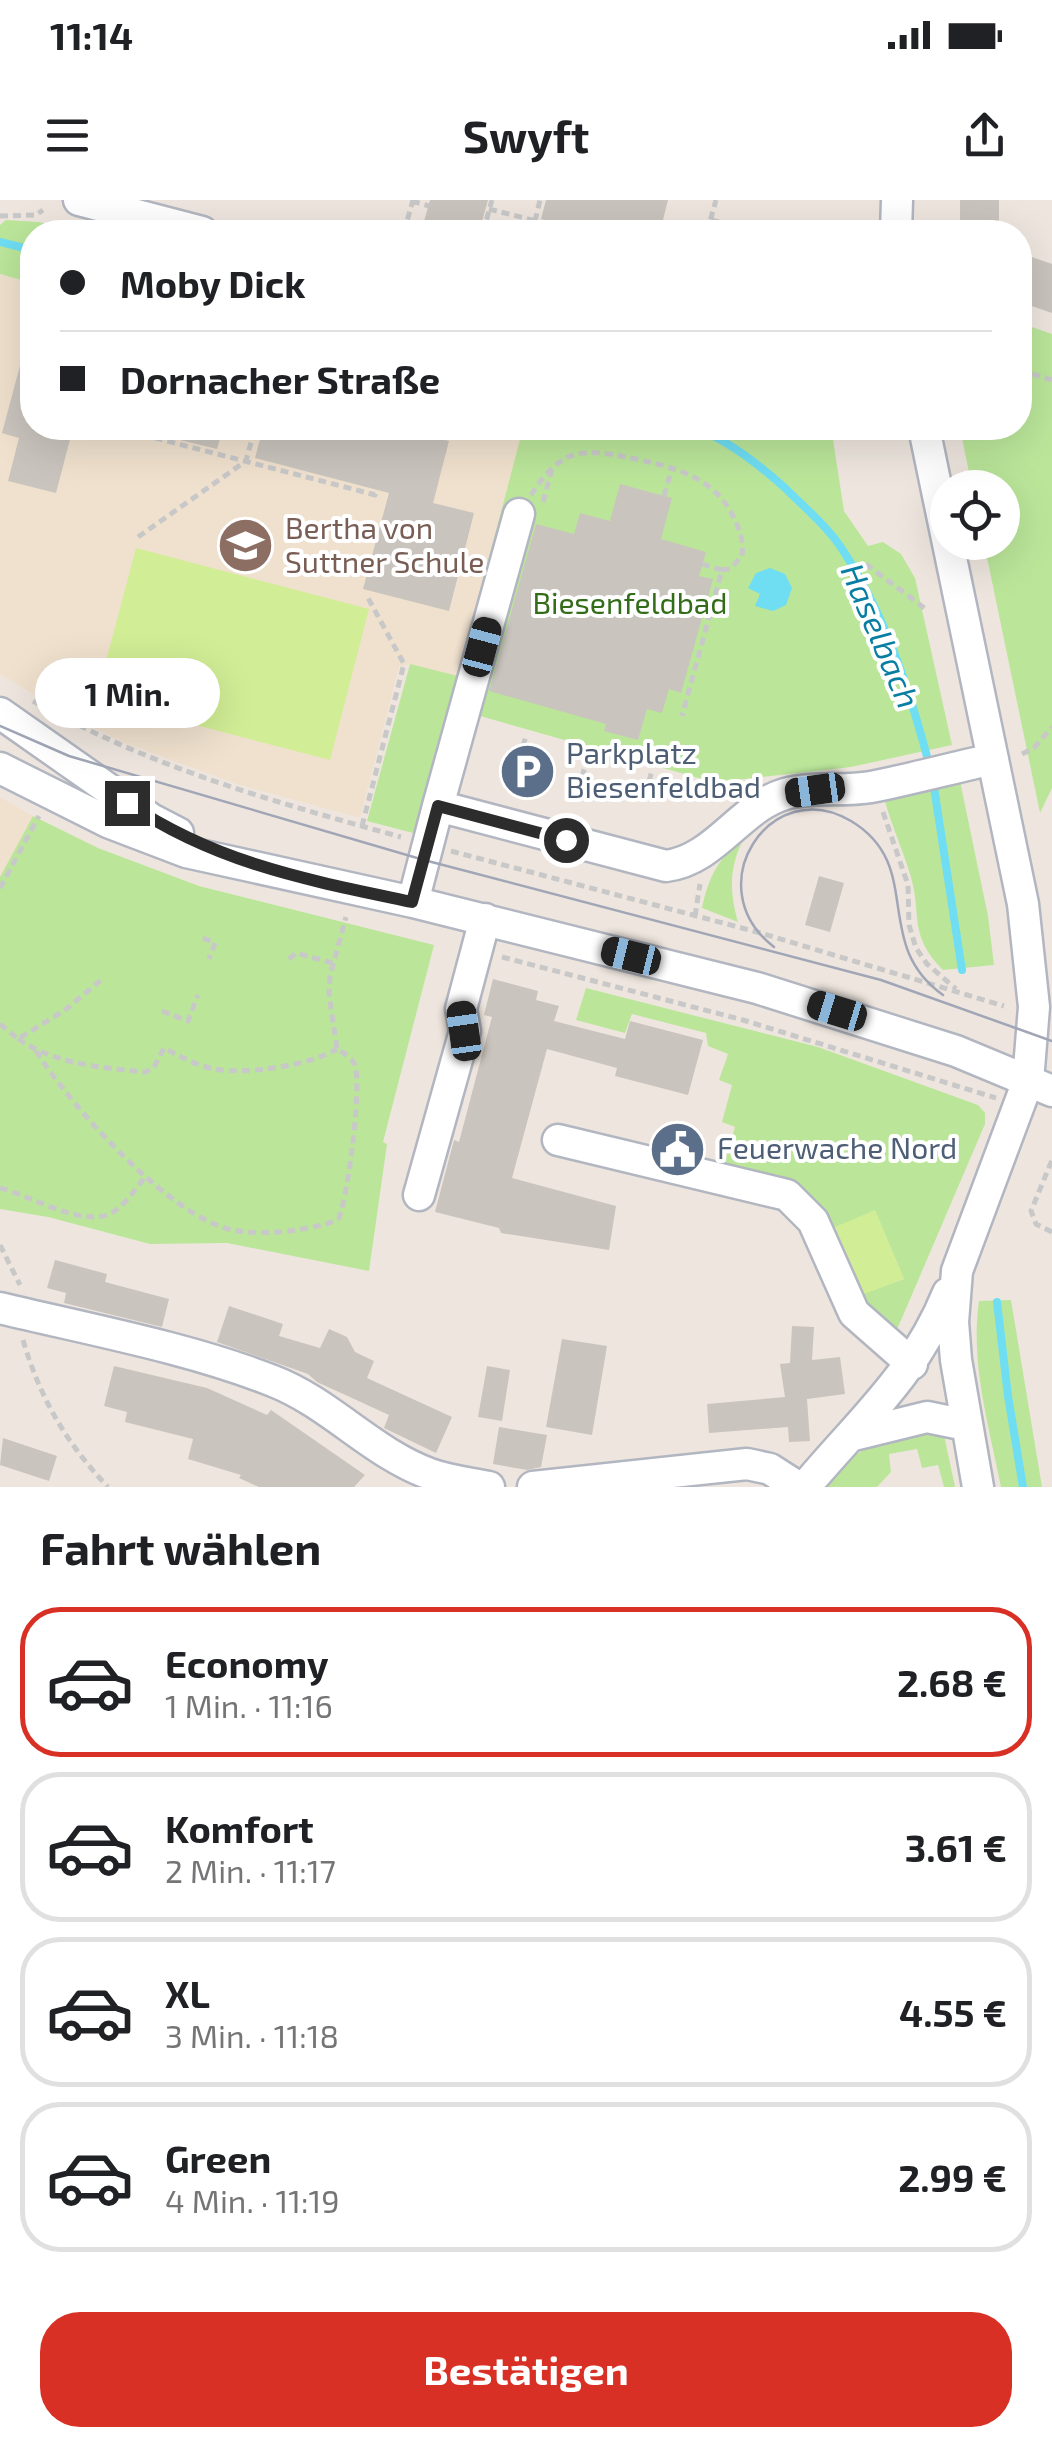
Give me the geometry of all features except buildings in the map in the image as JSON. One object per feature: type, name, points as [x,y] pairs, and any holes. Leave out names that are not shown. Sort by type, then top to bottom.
[{"type":"street","points":[[79,200],[156,220]]},
{"type":"street","points":[[532,1487],[747,1464],[770,1469],[802,1487],[854,1435],[912,1364],[940,1312],[1040,1086],[1029,941],[1007,756],[927,440]]},
{"type":"street","points":[[412,902],[472,680],[530,510]]},
{"type":"street","points":[[0,712],[151,819],[349,903],[412,902],[795,998],[956,1052],[1040,1086]]},
{"type":"street","points":[[438,806],[666,866],[695,857],[784,794],[871,787],[1007,756]]},
{"type":"street","points":[[45,804],[70,764]]},
{"type":"street","points":[[0,768],[45,804],[186,852],[259,868]]},
{"type":"street","points":[[419,1196],[464,1031],[461,1009],[485,919]]},
{"type":"street","points":[[558,1140],[787,1195],[813,1221],[854,1313],[912,1364]]},
{"type":"street","points":[[957,1271],[953,1322],[978,1487]]},
{"type":"street","points":[[10,1310],[274,1381],[404,1462],[430,1474],[490,1487]]},
{"type":"street","points":[[854,1435],[926,1417],[966,1424]]},
{"type":"path","points":[[487,220],[492,200]]},
{"type":"path","points":[[710,220],[716,200]]},
{"type":"path","points":[[412,201],[429,206]]},
{"type":"path","points":[[490,209],[531,220]]},
{"type":"path","points":[[0,216],[36,215],[43,210]]},
{"type":"path","points":[[164,440],[375,495],[376,490]]},
{"type":"path","points":[[138,537],[246,461],[252,440]]},
{"type":"path","points":[[530,510],[552,469],[576,454],[595,452],[672,468],[697,476],[716,490],[740,531],[742,556],[730,570],[702,564]]},
{"type":"path","points":[[664,496],[672,468]]},
{"type":"path","points":[[530,510],[552,469]]},
{"type":"path","points":[[866,564],[927,610]]},
{"type":"path","points":[[682,716],[722,570]]},
{"type":"path","points":[[362,826],[404,664],[367,596]]},
{"type":"path","points":[[27,697],[86,730],[175,770],[268,801],[695,916],[1004,1006]]},
{"type":"path","points":[[1007,756],[1034,748],[1052,727]]},
{"type":"path","points":[[520,759],[526,734]]},
{"type":"path","points":[[582,776],[589,752]]},
{"type":"path","points":[[646,794],[652,770]]},
{"type":"path","points":[[0,888],[45,804]]},
{"type":"path","points":[[884,816],[908,885],[909,925],[916,948],[927,964],[958,991]]},
{"type":"path","points":[[695,916],[698,902]]},
{"type":"path","points":[[0,1024],[36,1051],[112,1144],[206,1222],[232,1230],[264,1232],[320,1226],[340,1218],[351,1176],[355,1065],[338,1049],[329,994],[349,903]]},
{"type":"path","points":[[203,938],[216,943],[210,959]]},
{"type":"path","points":[[477,950],[743,1020],[998,1099]]},
{"type":"path","points":[[289,959],[296,953],[333,963]]},
{"type":"path","points":[[18,1039],[65,1010],[101,980]]},
{"type":"path","points":[[162,1012],[188,1021],[198,994]]},
{"type":"path","points":[[36,1051],[109,1068],[146,1072],[154,1068],[164,1048],[216,1070],[324,1057],[338,1049]]},
{"type":"path","points":[[1052,1160],[1031,1210],[1036,1224],[1052,1232]]},
{"type":"path","points":[[0,1188],[66,1211],[95,1216],[108,1214],[121,1205],[146,1176]]},
{"type":"path","points":[[0,1245],[9,1259]]},
{"type":"path","points":[[10,1310],[44,1402],[72,1448],[108,1487]]},
{"type":"shaded area","name":"Bertha von Suttner Schule","points":[[0,274],[20,280],[20,440],[520,440],[458,677],[410,664],[399,667],[360,818],[237,784],[125,743],[66,714],[0,674]]},
{"type":"shaded area","points":[[0,797],[33,816],[0,877]]},
{"type":"green space","points":[[6,220],[20,221],[20,280],[0,274],[0,225]]},
{"type":"green space","points":[[1032,327],[1052,334],[1052,788],[1040,813],[988,560],[1020,560],[1020,470],[969,470],[962,440],[1032,440]]},
{"type":"green space","name":"Biesenfeldbad","points":[[520,440],[833,440],[844,511],[868,546],[883,542],[901,554],[915,578],[952,745],[851,767],[727,781],[702,779],[452,708],[417,834],[367,821],[410,664],[458,676]]},
{"type":"green space","points":[[136,548],[369,609],[330,760],[85,696],[88,682],[100,684]]},
{"type":"green space","points":[[960,781],[988,916],[994,965],[943,970],[920,934],[914,888],[884,798]]},
{"type":"green space","points":[[33,816],[98,848],[199,886],[434,945],[383,1142],[387,1144],[369,1271],[227,1243],[150,1244],[48,1217],[0,1209],[0,877]]},
{"type":"green space","points":[[745,836],[732,878],[738,922],[702,908],[716,868]]},
{"type":"green space","points":[[586,988],[818,1047],[978,1105],[985,1113],[985,1124],[896,1332],[859,1295],[904,1279],[875,1211],[829,1230],[723,1168],[735,1127],[722,1122],[732,1085],[719,1080],[728,1054],[708,1046],[706,1033],[632,1014],[625,1033],[576,1020]]},
{"type":"green space","points":[[875,1210],[904,1279],[864,1294],[835,1227]]},
{"type":"green space","points":[[1011,1300],[1042,1487],[1001,1487],[982,1394],[977,1348],[979,1301]]},
{"type":"green space","points":[[937,1431],[944,1435],[955,1487],[944,1487],[938,1465],[922,1468],[917,1449],[889,1454],[891,1472],[877,1487],[821,1487],[860,1452],[886,1440]]},
{"type":"water","points":[[770,568],[785,574],[792,588],[786,605],[773,611],[755,606],[760,594],[748,588],[756,573]]},
{"type":"waterway","name":"Haselbach","points":[[0,242],[20,247]]},
{"type":"waterway","name":"Haselbach","points":[[720,440],[785,488],[842,549],[872,601],[895,655],[930,768]]},
{"type":"waterway","name":"Haselbach","points":[[933,781],[962,970]]},
{"type":"waterway","name":"Haselbach","points":[[997,1302],[1023,1487]]},
{"type":"tram line","points":[[0,726],[69,756],[424,860],[881,980],[1052,1041]]},
{"type":"tram line","points":[[774,947],[752,922],[742,895],[743,868],[753,844],[771,824],[794,812],[822,810],[851,821],[873,839],[887,860],[908,952],[921,974],[943,995]]},
{"type":"place","name":"Bertha von Suttner Schule","points":[[246,546]]},
{"type":"place","name":"Parkplatz Biesenfeldbad","points":[[527,771]]},
{"type":"place","name":"Feuerwache Nord","points":[[678,1149]]},
{"type":"route","points":[[127,803],[185,836],[259,868],[412,902],[438,806],[566,840]]}]
